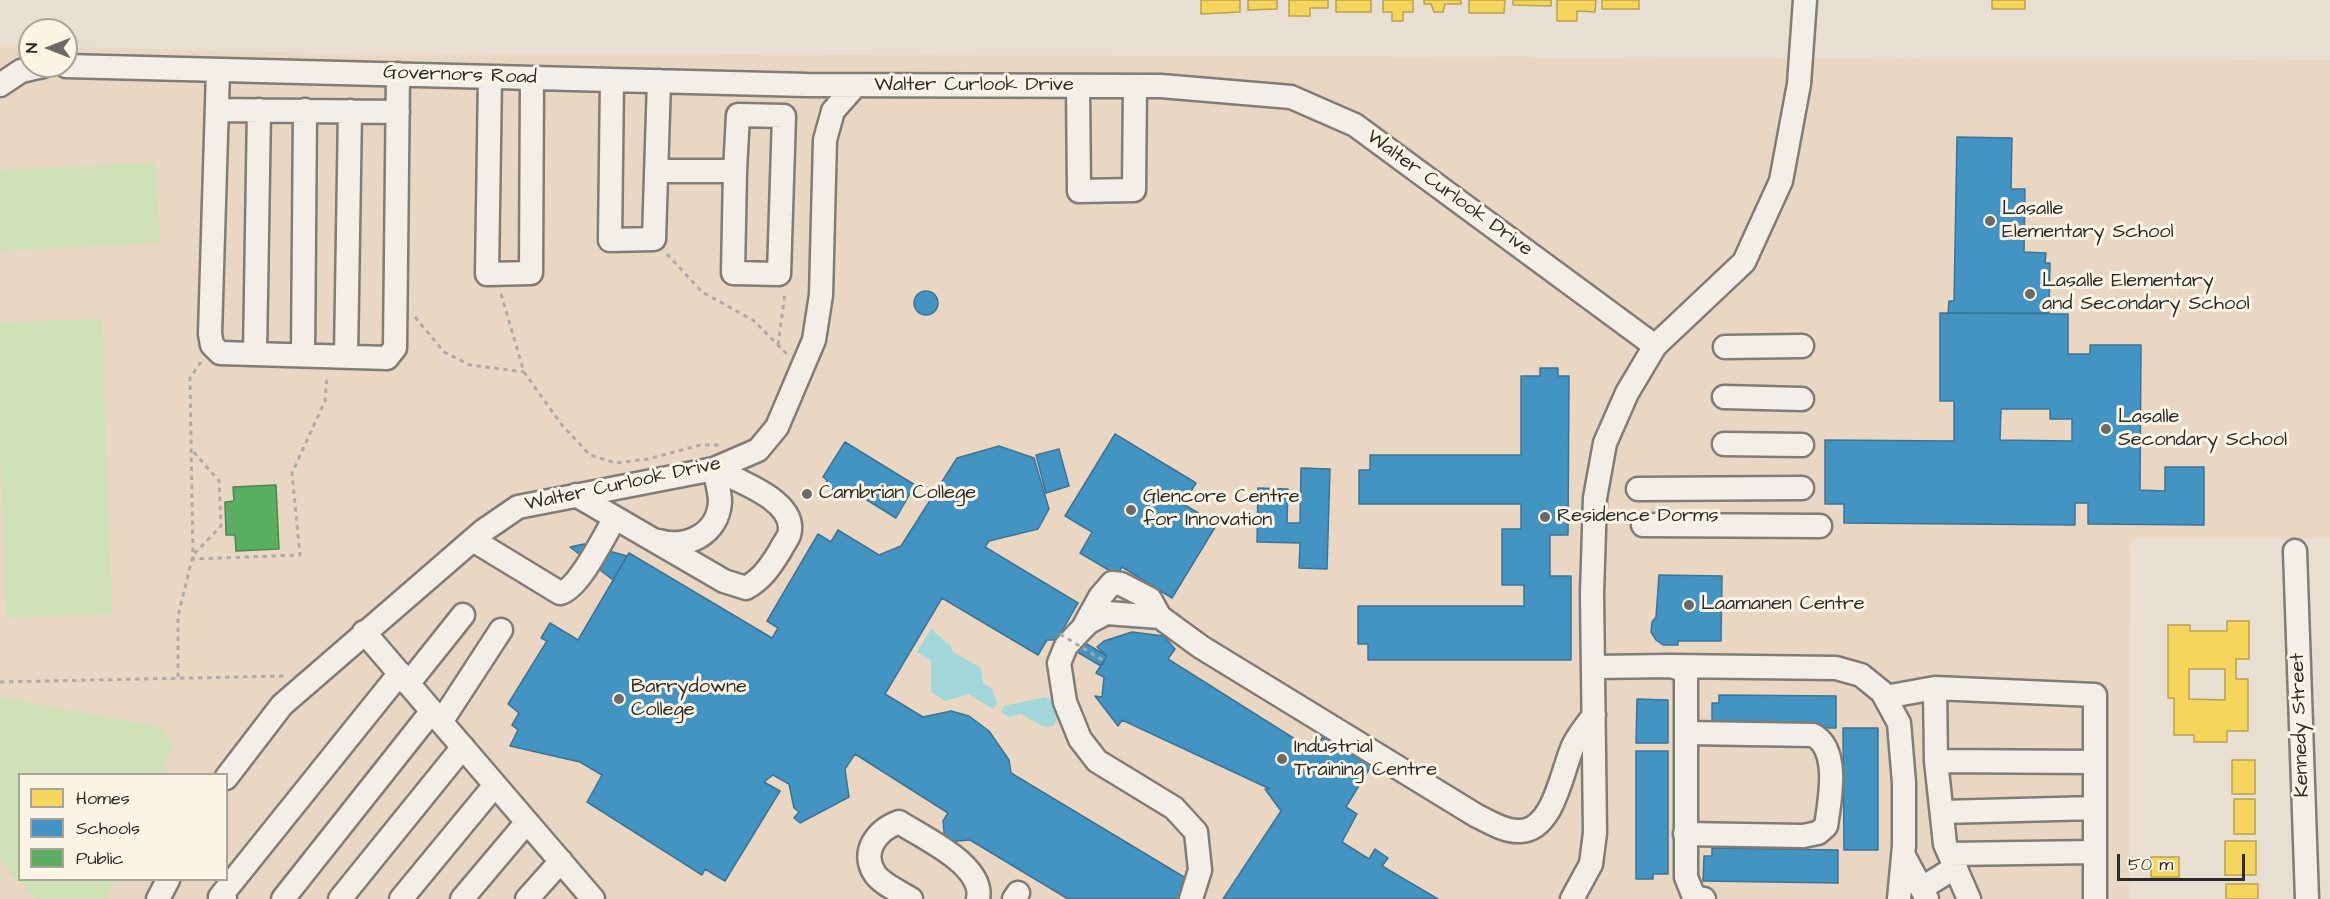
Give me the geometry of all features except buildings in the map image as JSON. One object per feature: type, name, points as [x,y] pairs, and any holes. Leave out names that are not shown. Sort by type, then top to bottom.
[{"type":"street","points":[[1572,899],[1591,864],[1595,834],[1593,667],[1595,498],[1605,443],[1627,393],[1655,346],[1744,262],[1781,181],[1799,84],[1804,0]]},
{"type":"street","name":"Governors Road","points":[[78,66],[855,86]]},
{"type":"street","points":[[218,70],[210,334],[212,345],[220,353],[387,358],[395,348],[398,75]]},
{"type":"street","points":[[0,85],[18,73]]},
{"type":"street","points":[[490,77],[487,274],[531,273],[532,78]]},
{"type":"street","points":[[612,80],[610,240],[654,239],[659,81]]},
{"type":"street","name":"Walter Curlook Drive","points":[[228,775],[282,705],[473,540],[518,507],[714,469],[758,450],[777,427],[814,340],[821,295],[825,140],[833,111],[855,86],[1135,86],[1292,97],[1355,125],[1655,346]]},
{"type":"street","points":[[1078,86],[1079,191],[1134,190],[1135,86]]},
{"type":"street","points":[[217,110],[398,112]]},
{"type":"street","points":[[255,354],[259,110]]},
{"type":"street","points":[[303,355],[305,110]]},
{"type":"street","points":[[337,356],[350,111]]},
{"type":"street","points":[[738,115],[784,116],[779,274],[733,273],[735,171],[738,115]]},
{"type":"street","points":[[656,171],[735,171]]},
{"type":"street","points":[[1725,347],[1802,346]]},
{"type":"street","points":[[1724,397],[1802,399]]},
{"type":"street","points":[[1724,444],[1802,445]]},
{"type":"street","points":[[652,539],[673,545],[691,542],[704,534],[717,517],[720,501],[714,469]]},
{"type":"street","points":[[576,495],[724,581],[746,588],[760,580],[789,534],[788,515],[773,498],[714,469]]},
{"type":"street","points":[[1638,489],[1802,488]]},
{"type":"street","points":[[473,540],[560,593],[567,592],[579,578],[615,518]]},
{"type":"street","points":[[1643,525],[1820,526]]},
{"type":"street","name":"Kennedy Street","points":[[2295,551],[2307,899]]},
{"type":"street","points":[[1191,899],[1197,889],[1200,870],[1196,832],[1174,808],[1097,761],[1080,739],[1065,702],[1059,663],[1070,632],[1112,583],[1121,584],[1150,599],[1160,617],[1201,647],[1477,816],[1510,831],[1530,829],[1541,822],[1550,809],[1574,745],[1594,715]]},
{"type":"street","points":[[1070,632],[1106,613],[1160,617]]},
{"type":"street","points":[[225,899],[220,897],[404,678],[463,615]]},
{"type":"street","points":[[283,899],[436,716],[501,630]]},
{"type":"street","points":[[364,632],[561,861],[590,898]]},
{"type":"street","points":[[1671,666],[1683,670],[1686,675],[1686,877],[1694,897],[1704,899]]},
{"type":"street","points":[[1593,667],[1836,668],[1861,675],[1885,697],[1899,723],[1904,783],[1904,856],[1899,899]]},
{"type":"street","points":[[1885,697],[1935,688],[2095,695],[2095,899]]},
{"type":"street","points":[[1935,688],[1936,761],[1945,844],[1969,899]]},
{"type":"street","points":[[1685,834],[1803,836],[1818,833],[1826,826],[1830,776],[1828,750],[1823,740],[1813,735],[1687,733]]},
{"type":"street","points":[[340,899],[463,747]]},
{"type":"street","points":[[1936,761],[2095,762]]},
{"type":"street","points":[[401,899],[495,785]]},
{"type":"street","points":[[1942,812],[2095,808]]},
{"type":"street","points":[[462,899],[527,822]]},
{"type":"street","points":[[911,899],[876,876],[869,862],[870,850],[876,834],[898,822],[966,865],[976,880],[978,899]]},
{"type":"street","points":[[1904,856],[1924,894],[1953,860],[2095,852]]},
{"type":"street","points":[[527,899],[561,861]]},
{"type":"street","points":[[158,899],[167,881]]},
{"type":"path","points":[[654,239],[702,292],[753,320],[802,369]]},
{"type":"path","points":[[495,274],[524,372],[561,424],[590,455],[616,463],[648,459],[700,445],[732,445],[748,454]]},
{"type":"path","points":[[778,345],[785,292],[779,274]]},
{"type":"path","points":[[396,311],[410,311],[444,352],[471,365],[524,372]]},
{"type":"path","points":[[178,677],[178,616],[193,555],[190,378],[212,345]]},
{"type":"path","points":[[193,555],[193,559],[300,555],[292,473],[325,401],[337,356]]},
{"type":"path","points":[[191,449],[219,481],[221,526],[193,555]]},
{"type":"path","points":[[1070,632],[1104,661]]},
{"type":"path","points":[[0,682],[283,674],[298,691]]},
{"type":"shaded area","name":"Cambrian College","points":[[0,45],[18,46],[18,78],[78,78],[78,47],[325,53],[2330,60],[2330,539],[2131,539],[2129,899],[0,899]]},
{"type":"green space","points":[[156,163],[160,243],[0,251],[0,170]]},
{"type":"green space","points":[[102,319],[112,614],[6,618],[0,439],[0,322]]},
{"type":"green space","points":[[0,697],[163,728],[173,746],[161,773],[18,773],[18,881],[0,858]]},
{"type":"green space","points":[[18,881],[115,881],[106,899],[37,899]]},
{"type":"water","points":[[931,629],[950,645],[953,652],[981,668],[983,683],[991,688],[997,702],[993,709],[969,694],[945,701],[931,692],[931,660],[917,652]]},
{"type":"water","points":[[1046,697],[1057,704],[1060,714],[1053,726],[1044,727],[1021,714],[1009,717],[1001,712],[1004,706]]},
{"type":"place","name":"Lasalle Elementary School","points":[[1990,221]]},
{"type":"place","name":"Lasalle Elementary and Secondary School","points":[[2030,294]]},
{"type":"place","name":"Lasalle Secondary School","points":[[2106,429]]},
{"type":"place","name":"Cambrian College","points":[[807,494]]},
{"type":"place","name":"Glencore Centre for Innovation","points":[[1131,510]]},
{"type":"place","name":"Residence Dorms","points":[[1545,517]]},
{"type":"place","name":"Laamanen Centre","points":[[1689,605]]},
{"type":"place","name":"Barrydowne College","points":[[619,699]]},
{"type":"place","name":"Industrial Training Centre","points":[[1282,759]]}]
